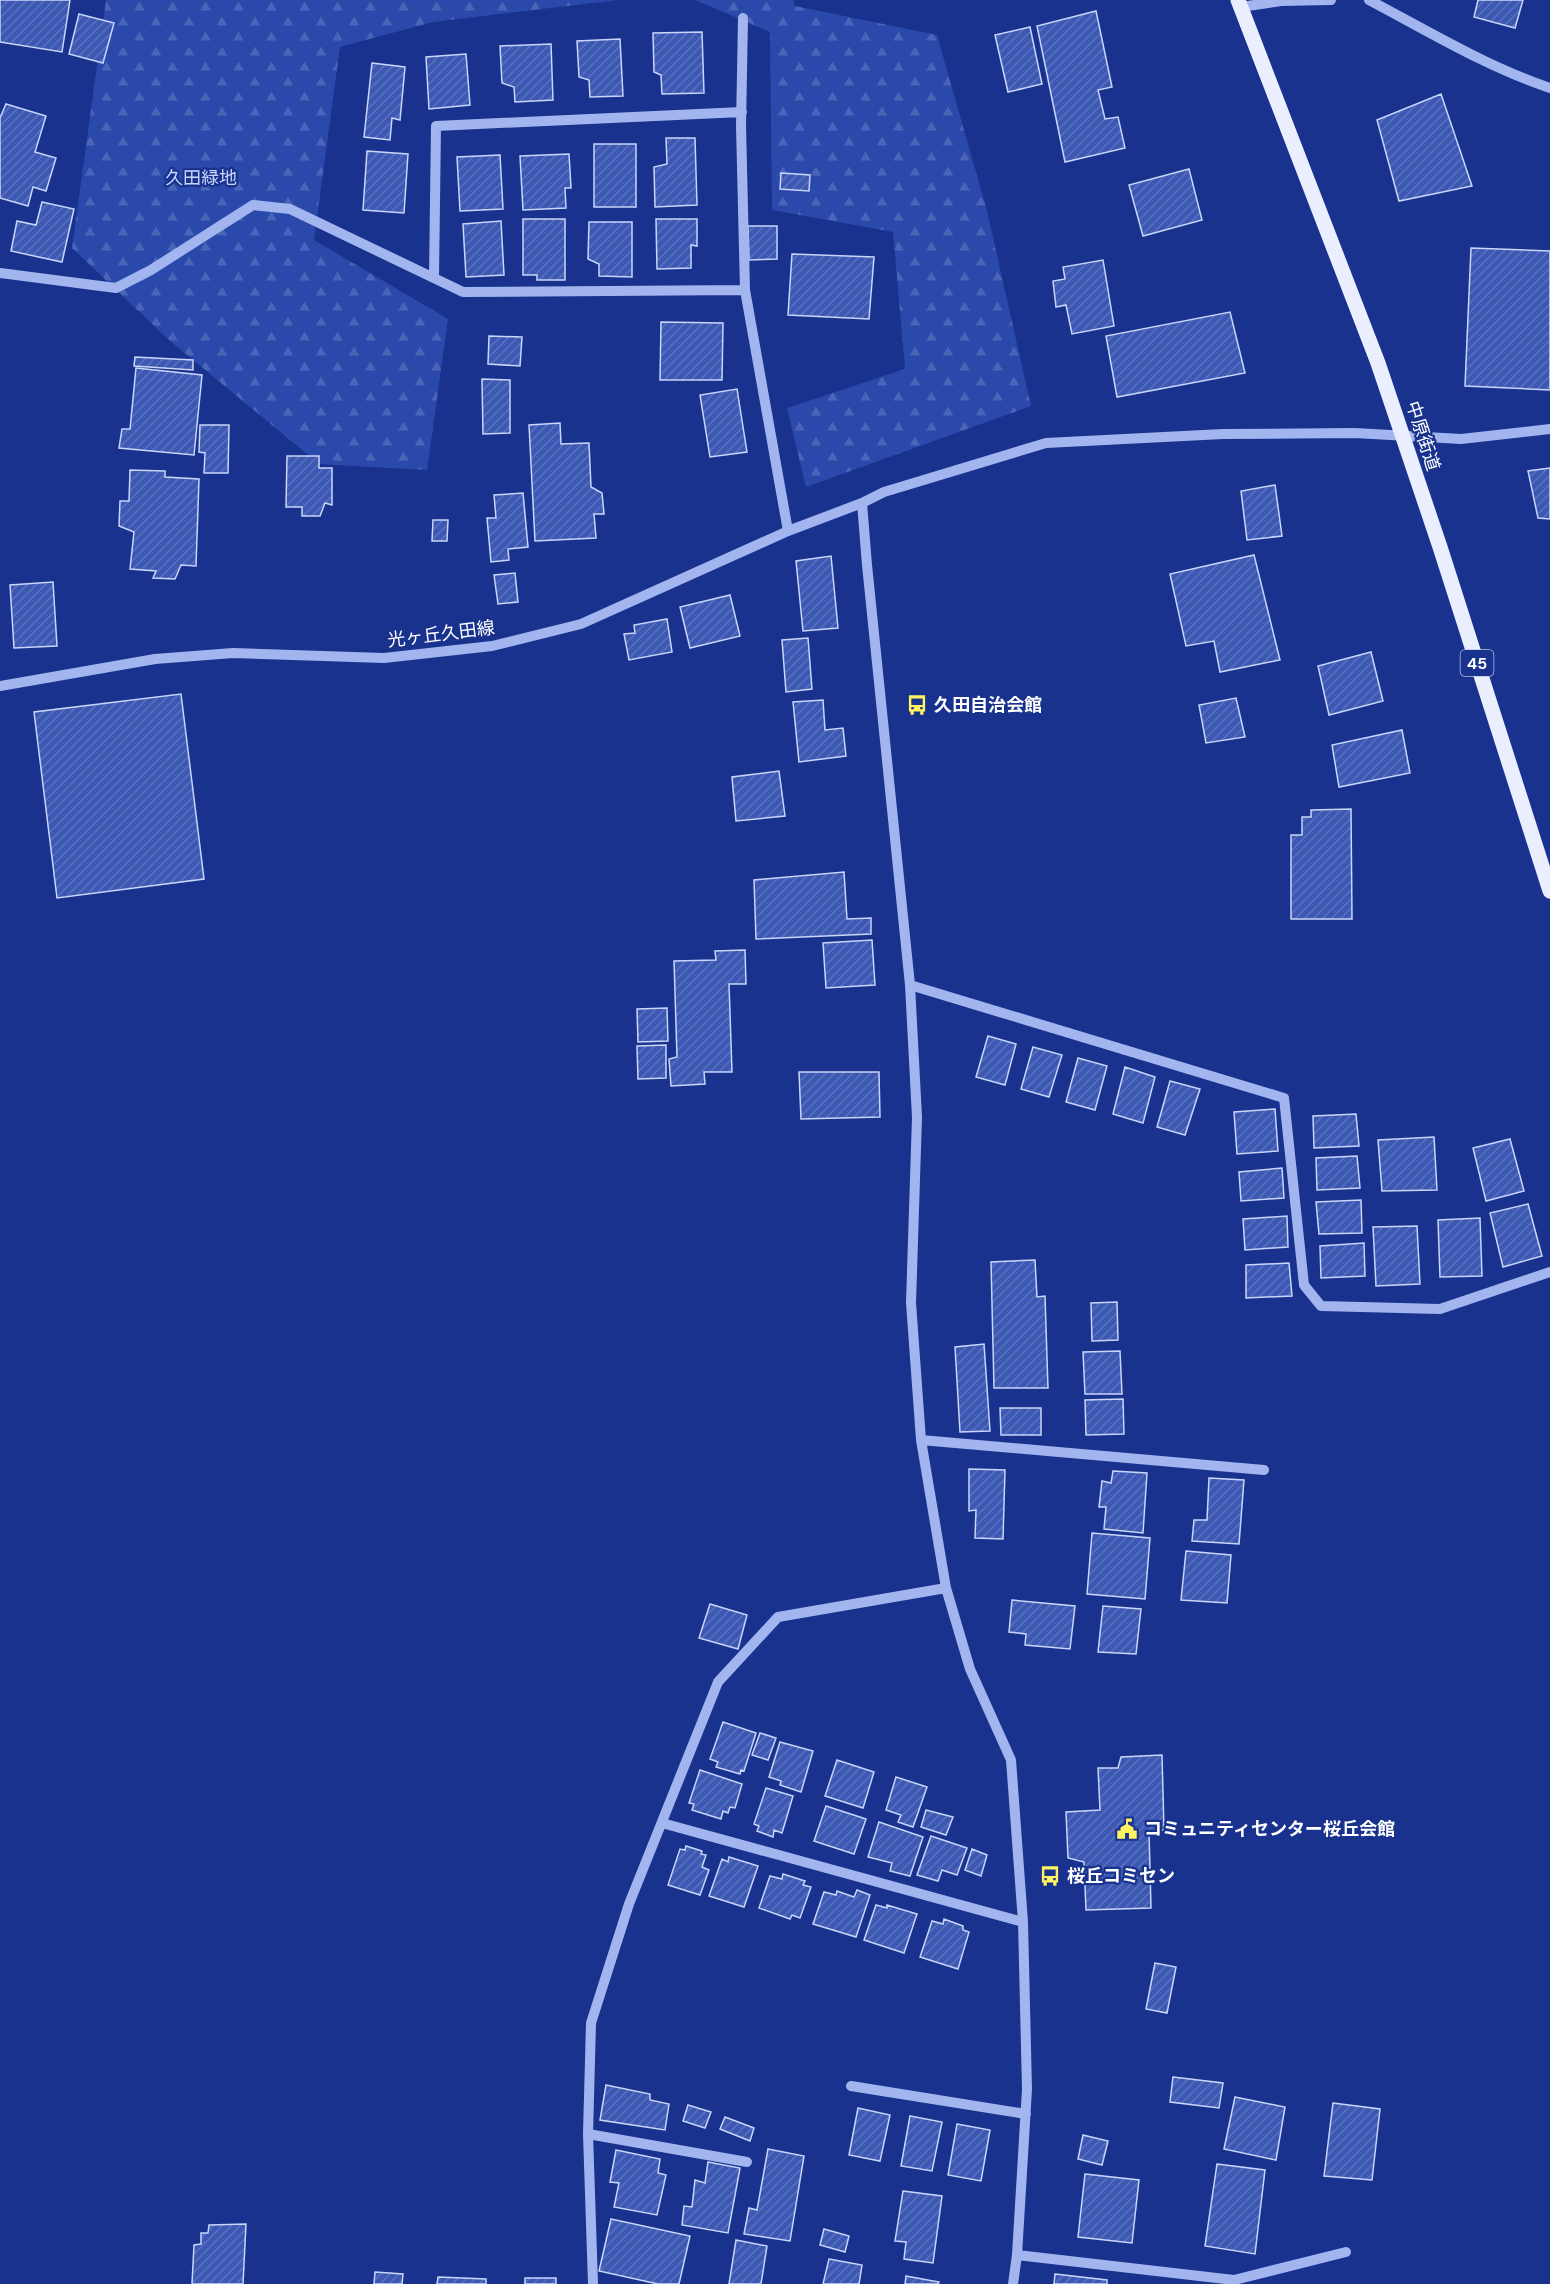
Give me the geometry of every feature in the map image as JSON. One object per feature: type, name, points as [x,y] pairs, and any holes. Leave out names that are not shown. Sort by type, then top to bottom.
[{"type":"main road","name":"中原街道","points":[[1240,4],[1364,322],[1549,885]]},
{"type":"street","points":[[1240,4],[1331,0]]},
{"type":"street","points":[[1369,0],[1474,55],[1526,80],[1550,88]]},
{"type":"street","points":[[743,18],[741,112],[745,290],[788,531]]},
{"type":"street","points":[[434,278],[436,126],[741,112]]},
{"type":"street","points":[[0,273],[116,288],[151,270],[253,205],[290,208],[464,292],[745,290]]},
{"type":"street","name":"光ヶ丘久田線","points":[[0,686],[166,658],[233,653],[384,658],[492,646],[581,624],[788,531],[862,503],[884,492],[1046,443],[1223,434],[1355,433],[1461,439],[1550,429]]},
{"type":"street","points":[[862,503],[910,985],[917,1117],[911,1303],[921,1440],[946,1588],[970,1669],[1011,1760],[1023,1922],[1027,2089],[1017,2255],[1013,2284]]},
{"type":"street","points":[[910,985],[1284,1098],[1304,1285],[1321,1306],[1440,1309],[1550,1272]]},
{"type":"street","points":[[921,1440],[1264,1470]]},
{"type":"street","points":[[593,2284],[588,2134],[591,2023],[629,1904],[718,1682],[778,1617],[946,1588]]},
{"type":"street","points":[[662,1823],[1023,1922]]},
{"type":"street","points":[[851,2086],[1026,2115]]},
{"type":"street","points":[[588,2134],[747,2162]]},
{"type":"street","points":[[1017,2255],[1234,2280],[1346,2252]]},
{"type":"green space","name":"久田緑地","points":[[106,0],[618,0],[433,22],[340,47],[314,240],[448,319],[427,470],[319,464],[169,340],[72,248]]},
{"type":"green space","points":[[695,0],[793,0],[795,6],[937,35],[987,211],[1031,406],[806,487],[787,408],[905,369],[893,232],[772,210],[770,32]]},
{"type":"building","points":[[0,0],[70,0],[62,52],[0,42]]},
{"type":"building","points":[[1478,0],[1523,0],[1515,28],[1474,17]]},
{"type":"building","points":[[1096,11],[1112,87],[1098,90],[1105,119],[1118,117],[1125,148],[1065,162],[1037,26]]},
{"type":"building","points":[[79,14],[114,23],[103,63],[69,54]]},
{"type":"building","points":[[1030,27],[1042,84],[1008,92],[995,35]]},
{"type":"building","points":[[702,32],[704,93],[662,94],[661,75],[654,72],[653,33]]},
{"type":"building","points":[[620,39],[623,96],[590,97],[589,80],[579,77],[577,41]]},
{"type":"building","points":[[551,44],[553,100],[515,102],[514,87],[502,83],[500,46]]},
{"type":"building","points":[[466,54],[470,105],[429,109],[426,57]]},
{"type":"building","points":[[372,63],[405,67],[400,120],[392,118],[390,140],[364,137]]},
{"type":"building","points":[[1441,94],[1472,186],[1399,201],[1377,120]]},
{"type":"building","points":[[6,104],[46,116],[35,152],[56,158],[46,191],[33,187],[28,206],[0,198],[0,118]]},
{"type":"building","points":[[666,138],[695,138],[697,205],[655,207],[654,167],[667,164]]},
{"type":"building","points":[[594,144],[636,144],[636,207],[594,207]]},
{"type":"building","points":[[367,151],[408,154],[404,213],[363,210]]},
{"type":"building","points":[[569,154],[571,188],[565,188],[566,208],[523,210],[520,156]]},
{"type":"building","points":[[500,155],[503,209],[460,211],[457,157]]},
{"type":"building","points":[[1189,169],[1202,220],[1143,236],[1129,185]]},
{"type":"building","points":[[781,173],[810,175],[809,191],[780,189]]},
{"type":"building","points":[[42,202],[74,209],[62,262],[11,251],[17,221],[36,225]]},
{"type":"building","points":[[523,219],[565,219],[565,280],[537,280],[537,275],[523,275]]},
{"type":"building","points":[[656,219],[697,219],[697,246],[691,245],[691,268],[657,269]]},
{"type":"building","points":[[501,221],[504,275],[466,277],[463,224]]},
{"type":"building","points":[[589,222],[632,222],[632,277],[599,276],[599,264],[588,259]]},
{"type":"building","points":[[748,226],[777,226],[777,259],[749,260]]},
{"type":"building","points":[[1471,248],[1550,251],[1550,390],[1465,386]]},
{"type":"building","points":[[792,254],[874,257],[869,319],[788,315]]},
{"type":"building","points":[[1103,260],[1114,326],[1072,334],[1066,305],[1056,307],[1053,281],[1065,279],[1063,267]]},
{"type":"building","points":[[1230,312],[1245,373],[1117,397],[1106,336]]},
{"type":"building","points":[[661,322],[723,323],[722,380],[660,380]]},
{"type":"building","points":[[489,336],[522,337],[520,366],[488,364]]},
{"type":"building","points":[[135,357],[193,360],[193,370],[134,366]]},
{"type":"building","points":[[136,368],[202,375],[194,455],[119,448],[122,429],[130,429]]},
{"type":"building","points":[[482,379],[510,380],[510,433],[483,434]]},
{"type":"building","points":[[737,389],[747,452],[710,457],[700,395]]},
{"type":"building","points":[[560,423],[561,444],[589,443],[591,487],[602,493],[604,514],[594,514],[596,538],[535,541],[529,425]]},
{"type":"building","points":[[200,425],[229,425],[228,473],[204,473],[205,453],[199,452]]},
{"type":"building","points":[[287,456],[319,456],[319,468],[332,468],[332,505],[325,503],[320,516],[302,516],[302,507],[286,507]]},
{"type":"building","points":[[1550,468],[1550,519],[1538,518],[1528,471]]},
{"type":"building","points":[[130,470],[165,471],[165,477],[199,479],[196,566],[181,565],[175,579],[153,578],[156,571],[130,569],[134,532],[119,526],[120,501],[129,501]]},
{"type":"building","points":[[1275,485],[1282,536],[1247,540],[1241,491]]},
{"type":"building","points":[[523,493],[528,547],[508,549],[509,560],[491,562],[487,518],[496,518],[494,495]]},
{"type":"building","points":[[433,520],[448,520],[447,541],[432,541]]},
{"type":"building","points":[[1254,555],[1280,660],[1220,672],[1214,641],[1186,646],[1170,574]]},
{"type":"building","points":[[831,556],[838,628],[803,631],[796,561]]},
{"type":"building","points":[[515,573],[518,602],[498,604],[494,575]]},
{"type":"building","points":[[53,582],[57,646],[14,648],[10,585]]},
{"type":"building","points":[[730,595],[740,636],[690,648],[680,607]]},
{"type":"building","points":[[667,619],[672,652],[629,660],[624,634],[635,633],[634,625]]},
{"type":"building","points":[[808,638],[812,689],[786,692],[782,640]]},
{"type":"building","points":[[1371,652],[1383,701],[1329,715],[1318,666]]},
{"type":"building","points":[[181,694],[204,879],[57,898],[34,712]]},
{"type":"building","points":[[1236,698],[1245,737],[1206,743],[1199,705]]},
{"type":"building","points":[[823,700],[825,730],[843,728],[846,756],[799,762],[793,702]]},
{"type":"building","points":[[1402,730],[1410,773],[1339,787],[1332,745]]},
{"type":"building","points":[[779,771],[785,816],[736,821],[732,777]]},
{"type":"building","points":[[1351,809],[1352,919],[1291,919],[1291,835],[1302,835],[1302,817],[1311,817],[1311,810]]},
{"type":"building","points":[[844,872],[847,919],[871,918],[871,934],[756,939],[754,880]]},
{"type":"building","points":[[872,940],[875,985],[826,988],[823,943]]},
{"type":"building","points":[[745,950],[746,984],[729,984],[732,1072],[704,1072],[705,1084],[671,1086],[669,1059],[677,1057],[674,961],[716,960],[715,951]]},
{"type":"building","points":[[667,1008],[668,1041],[638,1042],[637,1009]]},
{"type":"building","points":[[988,1036],[1016,1044],[1005,1085],[976,1077]]},
{"type":"building","points":[[666,1045],[666,1078],[638,1079],[637,1046]]},
{"type":"building","points":[[1033,1047],[1062,1055],[1049,1097],[1021,1089]]},
{"type":"building","points":[[1078,1058],[1107,1066],[1095,1110],[1066,1102]]},
{"type":"building","points":[[1125,1067],[1155,1077],[1143,1123],[1113,1114]]},
{"type":"building","points":[[799,1072],[879,1072],[880,1117],[801,1119]]},
{"type":"building","points":[[1170,1081],[1200,1089],[1185,1135],[1157,1127]]},
{"type":"building","points":[[1275,1109],[1278,1151],[1237,1154],[1234,1112]]},
{"type":"building","points":[[1356,1114],[1359,1146],[1314,1148],[1313,1116]]},
{"type":"building","points":[[1434,1137],[1437,1190],[1382,1191],[1378,1140]]},
{"type":"building","points":[[1510,1139],[1524,1191],[1486,1201],[1473,1148]]},
{"type":"building","points":[[1357,1156],[1360,1188],[1317,1190],[1316,1158]]},
{"type":"building","points":[[1282,1168],[1284,1198],[1241,1201],[1239,1172]]},
{"type":"building","points":[[1361,1200],[1362,1233],[1319,1234],[1316,1202]]},
{"type":"building","points":[[1528,1204],[1542,1256],[1503,1267],[1490,1213]]},
{"type":"building","points":[[1287,1216],[1288,1247],[1245,1250],[1243,1219]]},
{"type":"building","points":[[1480,1218],[1482,1276],[1440,1277],[1438,1220]]},
{"type":"building","points":[[1417,1226],[1420,1284],[1376,1286],[1373,1227]]},
{"type":"building","points":[[1364,1243],[1365,1276],[1321,1278],[1320,1246]]},
{"type":"building","points":[[1035,1260],[1037,1297],[1045,1296],[1048,1388],[994,1388],[991,1262]]},
{"type":"building","points":[[1289,1263],[1292,1296],[1246,1298],[1246,1265]]},
{"type":"building","points":[[1117,1302],[1118,1340],[1092,1341],[1091,1303]]},
{"type":"building","points":[[984,1344],[990,1431],[960,1432],[955,1347]]},
{"type":"building","points":[[1120,1351],[1122,1394],[1085,1394],[1083,1352]]},
{"type":"building","points":[[1123,1399],[1124,1434],[1086,1435],[1085,1400]]},
{"type":"building","points":[[1000,1408],[1041,1408],[1041,1435],[1001,1435]]},
{"type":"building","points":[[969,1469],[1005,1470],[1003,1539],[975,1538],[976,1510],[969,1511]]},
{"type":"building","points":[[1113,1471],[1147,1473],[1143,1533],[1104,1529],[1106,1507],[1099,1507],[1102,1481],[1111,1483]]},
{"type":"building","points":[[1209,1478],[1244,1480],[1239,1544],[1192,1541],[1194,1520],[1207,1520]]},
{"type":"building","points":[[1092,1533],[1150,1538],[1145,1599],[1087,1594]]},
{"type":"building","points":[[1186,1551],[1231,1555],[1227,1603],[1181,1600]]},
{"type":"building","points":[[1012,1600],[1075,1606],[1070,1649],[1025,1645],[1026,1634],[1009,1632]]},
{"type":"building","points":[[710,1604],[747,1615],[738,1649],[699,1638]]},
{"type":"building","points":[[1103,1606],[1141,1609],[1136,1654],[1098,1652]]},
{"type":"building","points":[[723,1722],[756,1733],[744,1771],[741,1770],[740,1774],[716,1767],[718,1762],[710,1759]]},
{"type":"building","points":[[760,1733],[776,1738],[768,1760],[752,1755]]},
{"type":"building","points":[[780,1742],[813,1751],[801,1792],[780,1785],[781,1781],[769,1777]]},
{"type":"building","points":[[1162,1755],[1164,1830],[1149,1831],[1151,1908],[1086,1910],[1084,1862],[1068,1858],[1066,1812],[1100,1810],[1098,1768],[1118,1768],[1121,1757]]},
{"type":"building","points":[[837,1760],[874,1772],[863,1808],[825,1796]]},
{"type":"building","points":[[700,1770],[742,1784],[735,1808],[730,1807],[728,1813],[723,1811],[721,1819],[692,1810],[694,1804],[689,1803]]},
{"type":"building","points":[[896,1777],[927,1787],[913,1827],[898,1822],[901,1815],[886,1810]]},
{"type":"building","points":[[766,1788],[793,1796],[782,1833],[774,1830],[773,1837],[757,1831],[759,1826],[754,1824]]},
{"type":"building","points":[[826,1806],[866,1819],[854,1854],[814,1841]]},
{"type":"building","points":[[926,1810],[953,1817],[946,1835],[921,1827]]},
{"type":"building","points":[[879,1822],[923,1837],[910,1876],[890,1871],[892,1863],[868,1857]]},
{"type":"building","points":[[931,1836],[967,1848],[957,1875],[942,1870],[938,1881],[917,1875]]},
{"type":"building","points":[[686,1846],[702,1851],[701,1854],[706,1855],[702,1867],[709,1870],[700,1895],[668,1885],[680,1849],[685,1850]]},
{"type":"building","points":[[972,1849],[987,1855],[981,1876],[965,1870]]},
{"type":"building","points":[[729,1857],[758,1866],[744,1907],[709,1896],[722,1859],[728,1862]]},
{"type":"building","points":[[783,1874],[805,1881],[803,1885],[811,1887],[800,1918],[792,1915],[790,1919],[759,1908],[770,1876],[782,1879]]},
{"type":"building","points":[[857,1890],[870,1895],[856,1937],[813,1924],[824,1892],[836,1895],[837,1891],[854,1897]]},
{"type":"building","points":[[876,1905],[887,1908],[887,1905],[917,1914],[904,1953],[864,1940]]},
{"type":"building","points":[[944,1919],[963,1926],[963,1930],[969,1932],[958,1969],[920,1957],[932,1921],[943,1924]]},
{"type":"building","points":[[1155,1963],[1176,1967],[1167,2013],[1146,2009]]},
{"type":"building","points":[[1173,2077],[1223,2083],[1219,2108],[1170,2102]]},
{"type":"building","points":[[606,2085],[650,2094],[650,2100],[669,2104],[665,2130],[600,2120]]},
{"type":"building","points":[[1235,2097],[1285,2107],[1276,2160],[1224,2149]]},
{"type":"building","points":[[1333,2103],[1380,2109],[1372,2180],[1324,2176]]},
{"type":"building","points":[[688,2105],[711,2112],[705,2128],[683,2121]]},
{"type":"building","points":[[858,2108],[890,2115],[880,2161],[849,2155]]},
{"type":"building","points":[[910,2116],[942,2122],[932,2171],[901,2166]]},
{"type":"building","points":[[725,2117],[754,2128],[750,2141],[720,2129]]},
{"type":"building","points":[[957,2124],[990,2130],[981,2181],[948,2175]]},
{"type":"building","points":[[1083,2135],[1108,2141],[1102,2165],[1078,2159]]},
{"type":"building","points":[[768,2149],[804,2156],[790,2241],[744,2234],[749,2208],[757,2210]]},
{"type":"building","points":[[616,2150],[660,2159],[658,2173],[666,2175],[657,2215],[614,2207],[619,2183],[610,2182]]},
{"type":"building","points":[[708,2162],[740,2168],[728,2233],[682,2225],[684,2206],[692,2207],[695,2180],[705,2183]]},
{"type":"building","points":[[1217,2164],[1265,2170],[1255,2254],[1205,2246]]},
{"type":"building","points":[[1085,2174],[1139,2180],[1132,2243],[1078,2237]]},
{"type":"building","points":[[903,2191],[942,2196],[933,2263],[904,2259],[906,2242],[895,2241]]},
{"type":"building","points":[[611,2219],[690,2236],[679,2284],[658,2284],[599,2271]]},
{"type":"building","points":[[246,2224],[243,2284],[192,2284],[194,2245],[201,2244],[201,2233],[208,2233],[209,2225]]},
{"type":"building","points":[[824,2229],[849,2236],[845,2252],[820,2245]]},
{"type":"building","points":[[736,2240],[767,2246],[761,2284],[729,2284]]},
{"type":"building","points":[[829,2259],[862,2265],[859,2284],[823,2284]]},
{"type":"building","points":[[375,2272],[403,2274],[402,2284],[374,2284]]},
{"type":"building","points":[[1055,2274],[1107,2280],[1107,2284],[1054,2284]]},
{"type":"building","points":[[906,2276],[939,2282],[938,2284],[905,2284]]},
{"type":"building","points":[[438,2277],[486,2279],[486,2284],[437,2284]]},
{"type":"building","points":[[525,2278],[556,2278],[556,2284],[525,2284]]},
{"type":"place","name":"久田自治会館","points":[[917,705]]},
{"type":"place","name":"コミュニティセンター桜丘会館","points":[[1127,1829]]},
{"type":"place","name":"桜丘コミセン","points":[[1050,1876]]}]
